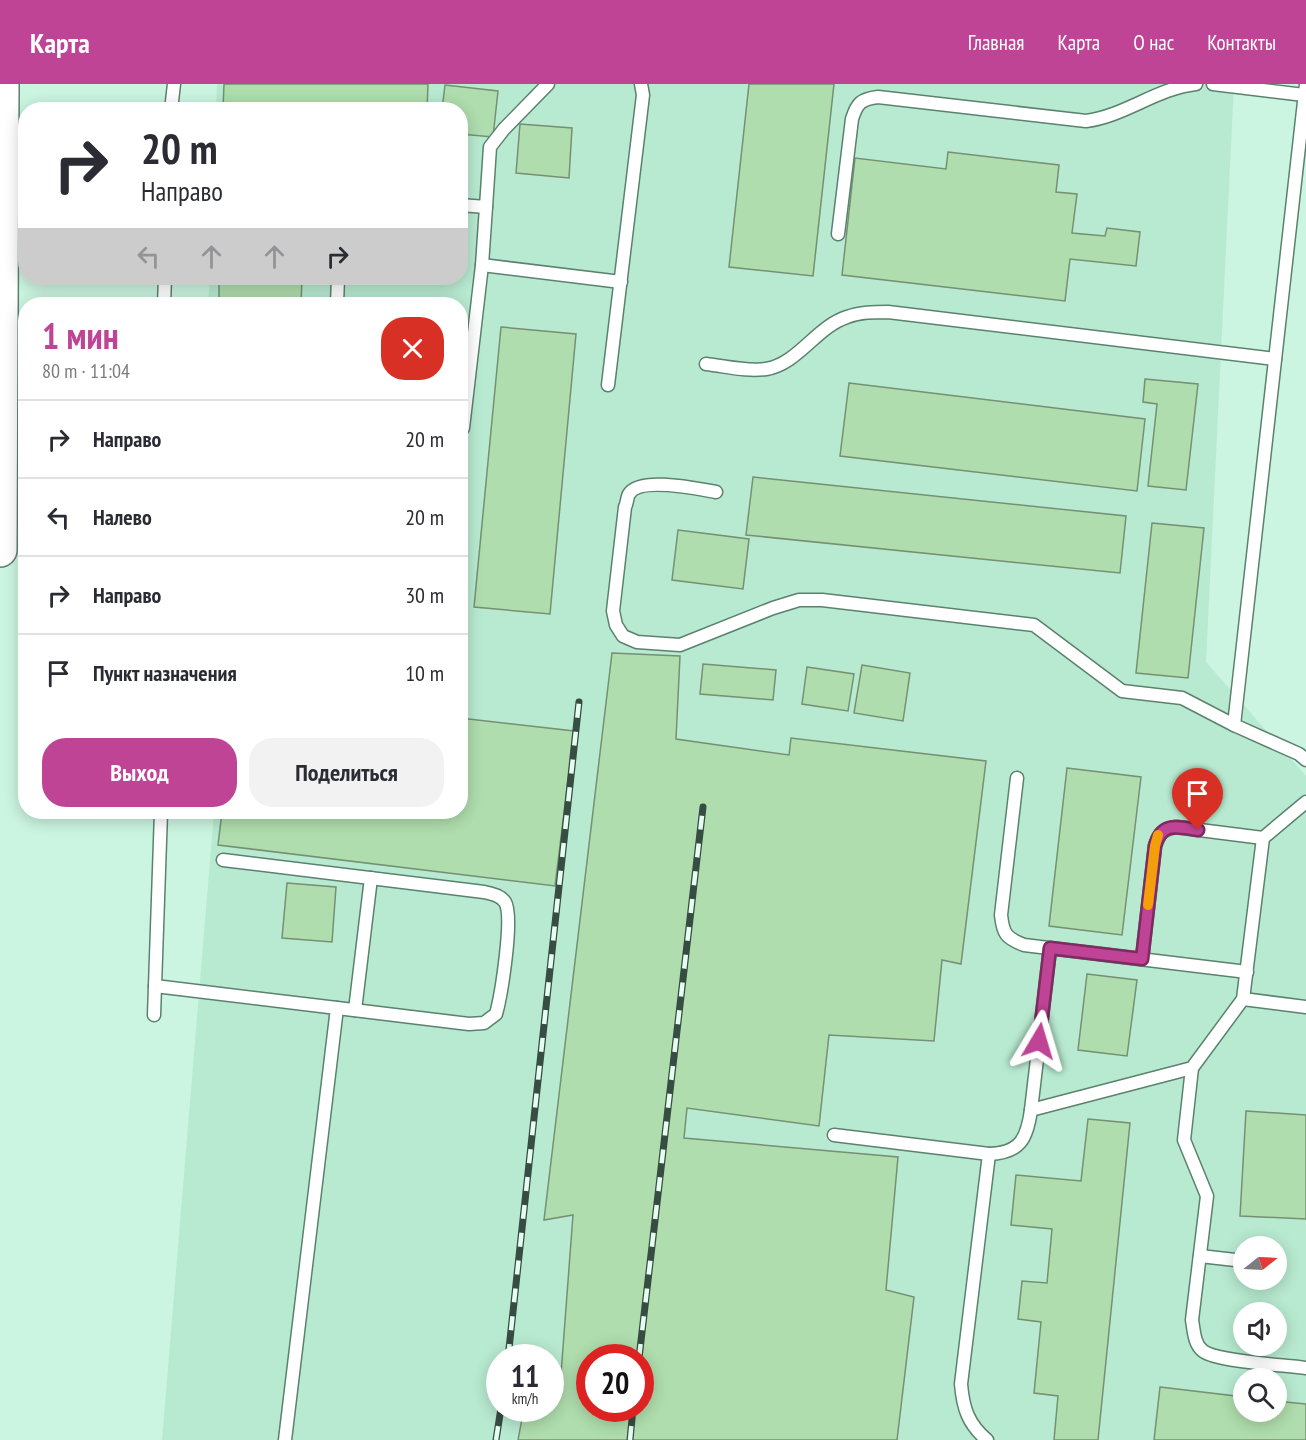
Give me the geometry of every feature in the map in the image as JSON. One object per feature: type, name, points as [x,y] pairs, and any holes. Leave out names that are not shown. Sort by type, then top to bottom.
[{"type":"highway","points":[[0,550],[2,84]]},
{"type":"lane","points":[[172,102],[174,84]]},
{"type":"lane","points":[[468,385],[482,265],[490,147],[504,129],[548,84]]},
{"type":"lane","points":[[608,385],[643,95],[641,84]]},
{"type":"lane","points":[[838,234],[852,119],[856,105],[865,99],[878,97],[1086,121],[1102,119],[1174,89],[1196,84]]},
{"type":"lane","points":[[1213,84],[1305,89],[1234,725]]},
{"type":"lane","points":[[468,206],[486,207]]},
{"type":"lane","points":[[482,265],[621,282]]},
{"type":"lane","points":[[706,364],[765,369],[778,365],[845,317],[866,312],[888,312],[1275,359]]},
{"type":"lane","points":[[716,492],[654,484],[638,486],[629,494],[613,611],[616,626],[623,636],[636,642],[680,645],[799,600],[822,600],[1034,625],[1122,691],[1182,698],[1234,725],[1299,754],[1306,760]]},
{"type":"lane","points":[[1017,778],[1001,915],[1003,930],[1011,940],[1024,945],[1247,972]]},
{"type":"lane","points":[[1306,802],[1263,838],[1243,999],[1192,1068],[1184,1140],[1207,1196],[1192,1320],[1195,1338],[1203,1351],[1220,1357],[1306,1368]]},
{"type":"lane","points":[[154,1015],[161,819]]},
{"type":"lane","points":[[1142,959],[1155,846],[1159,834],[1166,829],[1176,827],[1263,838]]},
{"type":"lane","points":[[155,986],[469,1024],[484,1023],[496,1014],[509,922],[505,903],[496,895],[223,860]]},
{"type":"lane","points":[[355,1010],[371,878]]},
{"type":"lane","points":[[834,1135],[989,1154],[1006,1153],[1019,1145],[1028,1128],[1031,1110],[1050,948]]},
{"type":"lane","points":[[1243,999],[1306,1007]]},
{"type":"lane","points":[[285,1440],[337,1008]]},
{"type":"lane","points":[[1031,1110],[1192,1068]]},
{"type":"lane","points":[[987,1440],[970,1423],[963,1406],[961,1384],[989,1154]]},
{"type":"lane","points":[[1200,1256],[1233,1260]]},
{"type":"shaded area","points":[[217,84],[1234,84],[1206,662],[1306,776],[1306,1440],[162,1440],[213,819],[468,819],[468,297],[209,297],[209,285],[468,285],[468,102],[216,102]]},
{"type":"building","points":[[224,84],[428,84],[427,102],[223,102]]},
{"type":"building","points":[[749,84],[834,84],[813,276],[729,267]]},
{"type":"building","points":[[445,85],[498,91],[493,137],[468,135],[468,102],[443,102]]},
{"type":"building","points":[[520,124],[572,128],[569,178],[516,173]]},
{"type":"building","points":[[948,152],[1059,165],[1056,192],[1077,194],[1072,233],[1105,236],[1107,228],[1140,232],[1136,266],[1070,259],[1065,301],[842,275],[855,158],[946,169]]},
{"type":"building","points":[[219,285],[302,285],[301,297],[219,297]]},
{"type":"building","points":[[501,327],[576,334],[550,614],[474,607]]},
{"type":"building","points":[[1145,379],[1198,384],[1186,490],[1148,486],[1157,404],[1143,402]]},
{"type":"building","points":[[849,383],[1145,419],[1137,491],[840,456]]},
{"type":"building","points":[[753,477],[1126,516],[1120,573],[746,535]]},
{"type":"building","points":[[1152,523],[1204,528],[1188,678],[1136,673]]},
{"type":"building","points":[[678,530],[749,539],[743,589],[672,580]]},
{"type":"building","points":[[612,653],[680,656],[676,739],[789,755],[791,738],[986,761],[961,964],[942,960],[934,1041],[829,1035],[819,1126],[687,1108],[684,1138],[898,1157],[886,1290],[914,1297],[897,1440],[518,1440],[521,1422],[564,1422],[563,1344],[573,1215],[544,1220]]},
{"type":"building","points":[[703,664],[776,670],[773,700],[700,694]]},
{"type":"building","points":[[862,665],[910,673],[903,721],[854,713]]},
{"type":"building","points":[[807,667],[854,674],[848,711],[802,704]]},
{"type":"building","points":[[468,719],[574,731],[555,886],[218,845],[221,819],[468,819]]},
{"type":"building","points":[[1067,768],[1141,777],[1122,935],[1049,926]]},
{"type":"building","points":[[287,883],[336,887],[332,942],[282,938]]},
{"type":"building","points":[[1087,974],[1137,980],[1127,1056],[1078,1050]]},
{"type":"building","points":[[1246,1111],[1306,1115],[1306,1219],[1240,1216]]},
{"type":"building","points":[[1088,1119],[1130,1123],[1098,1440],[1054,1440],[1058,1396],[1034,1393],[1041,1322],[1018,1319],[1022,1281],[1047,1283],[1052,1229],[1011,1225],[1016,1175],[1081,1181]]},
{"type":"building","points":[[1160,1387],[1233,1396],[1233,1422],[1287,1422],[1287,1402],[1306,1404],[1306,1440],[1154,1440]]},
{"type":"railway","points":[[510,1344],[579,702]]},
{"type":"railway","points":[[641,1344],[703,807]]},
{"type":"railway","points":[[496,1440],[499,1422]]},
{"type":"railway","points":[[630,1440],[632,1422]]},
{"type":"slow traffic","points":[[1148,905],[1158,835]]},
{"type":"route","points":[[1039,1041],[1050,948],[1142,959],[1155,846],[1159,834],[1166,829],[1176,827],[1198,830]]}]
